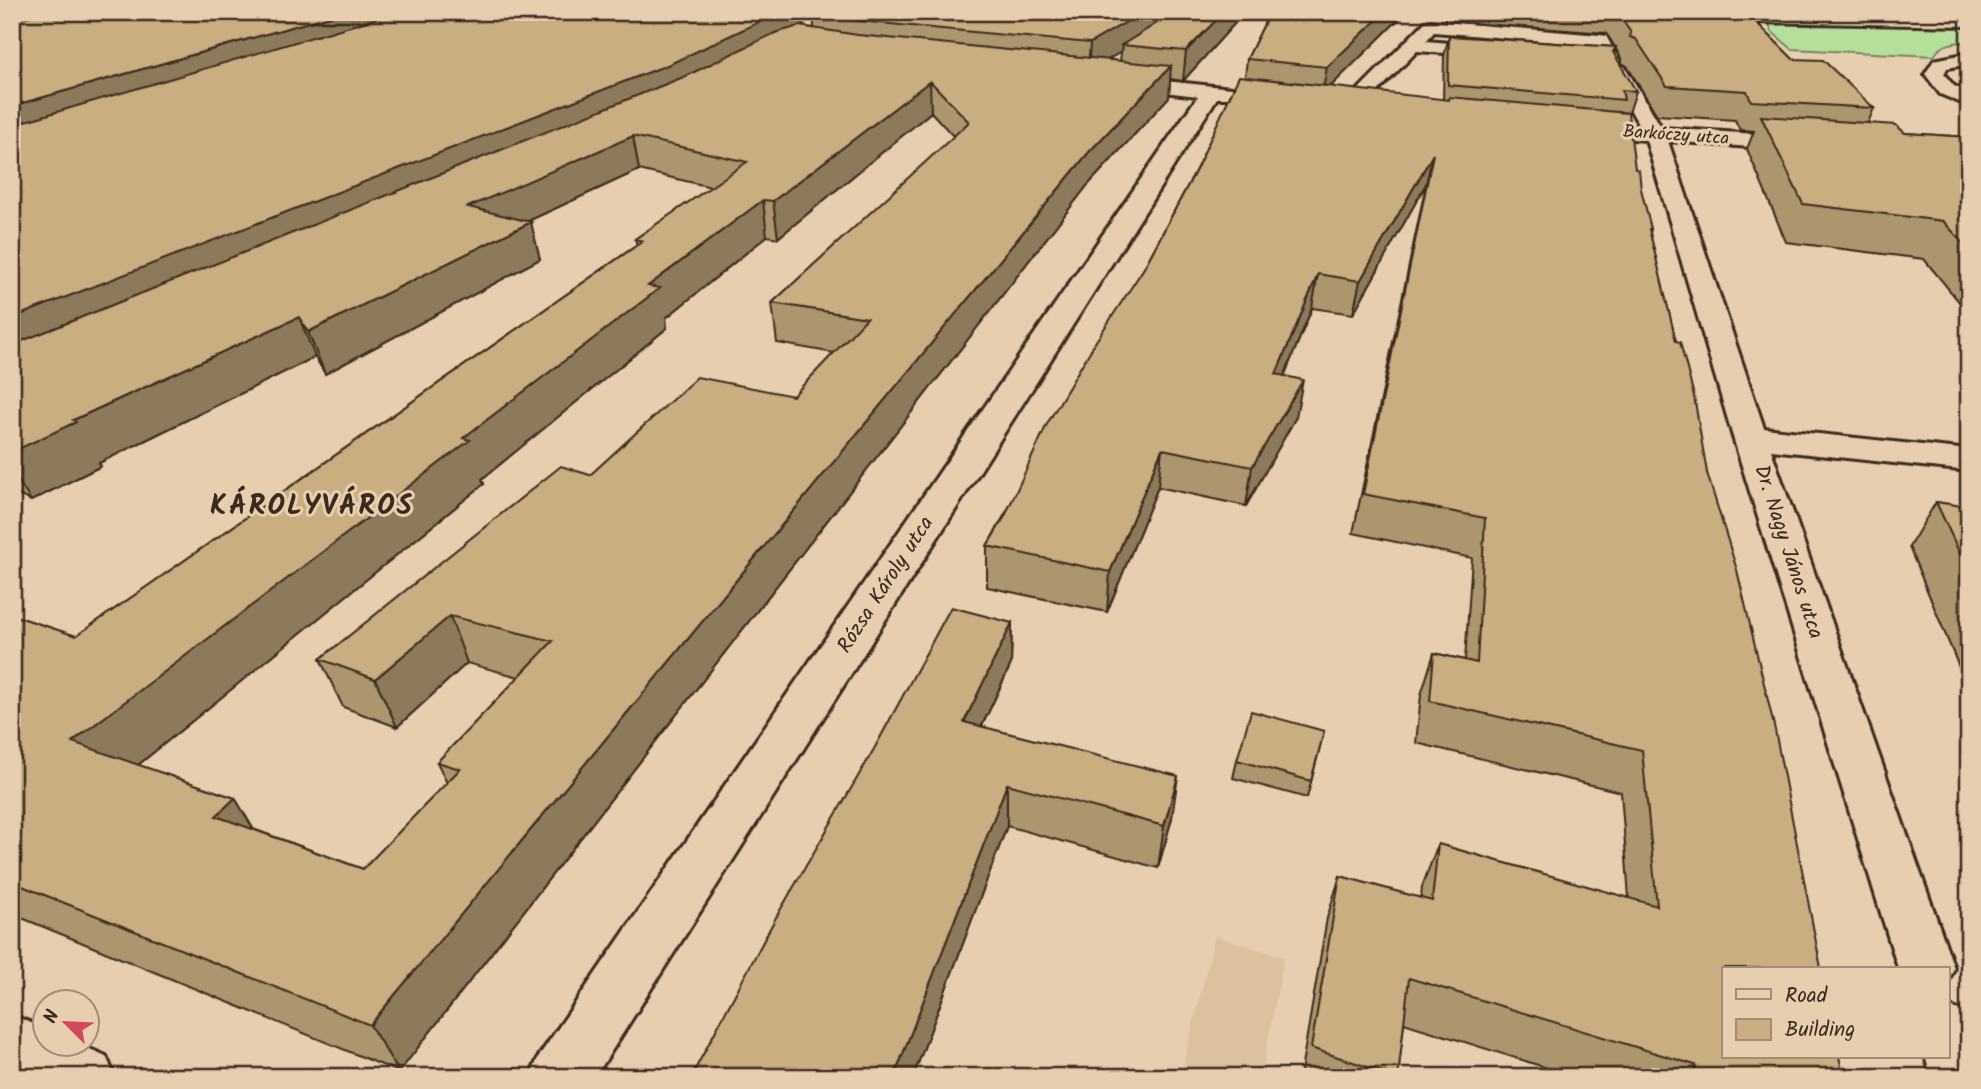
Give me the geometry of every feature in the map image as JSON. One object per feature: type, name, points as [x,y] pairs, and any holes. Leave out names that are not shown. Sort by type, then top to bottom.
[{"type":"street","points":[[1685,16],[1969,21]]},
{"type":"street","points":[[1352,107],[1434,20],[1600,40],[1611,61],[1559,57]]},
{"type":"street","points":[[1413,45],[1519,54]]},
{"type":"street","points":[[1969,58],[1941,64],[1934,74],[1937,82],[1947,90],[1969,100]]},
{"type":"street","name":"Dr. Nagy János utca","points":[[1618,71],[1655,135],[1750,437],[1926,967]]},
{"type":"street","name":"Rózsa Károly utca","points":[[560,1077],[1230,94],[1105,72]]},
{"type":"street","points":[[1326,104],[1378,110]]},
{"type":"street","name":"Barkóczy utca","points":[[1563,128],[1831,145]]},
{"type":"street","points":[[1750,437],[1969,461]]},
{"type":"street","points":[[1950,1040],[1962,1077]]},
{"type":"street","points":[[12,1043],[85,1077]]},
{"type":"shaded area","points":[[1215,936],[1284,957],[1261,1077],[1180,1077]]},
{"type":"green space","points":[[1767,18],[1969,21],[1969,42],[1945,46],[1934,56],[1792,49],[1772,32]]},
{"type":"building","points":[[45,12],[344,12],[12,106],[12,20]]},
{"type":"building","points":[[398,12],[788,12],[761,21],[670,64],[12,318],[12,125]]},
{"type":"building","points":[[814,12],[1143,12],[1090,43],[859,21]]},
{"type":"building","points":[[1175,12],[1224,12],[1186,51],[1122,45]]},
{"type":"building","points":[[1270,12],[1385,12],[1327,67],[1247,59]]},
{"type":"building","points":[[1617,12],[1746,12],[1793,59],[1823,60],[1874,108],[1751,101],[1747,91],[1667,86],[1636,39],[1630,37],[1631,33]]},
{"type":"building","points":[[799,26],[858,35],[1171,66],[1089,152],[370,1025],[12,882],[12,615],[76,636],[643,241],[635,239],[747,162],[633,136],[468,207],[531,222],[308,332],[299,317],[73,420],[76,422],[12,452],[12,345],[686,76],[775,33]],"holes":[[[930,81],[969,122],[772,303],[867,318],[793,396],[697,377],[590,475],[561,466],[320,659],[375,679],[450,616],[553,641],[437,762],[460,769],[363,869],[216,816],[235,798],[72,742],[470,440],[463,438],[660,288],[648,286],[763,200],[773,201]]]},
{"type":"building","points":[[1449,36],[1616,47],[1613,52],[1636,91],[1622,90],[1624,100],[1448,85]]},
{"type":"building","points":[[1239,76],[1449,100],[1449,97],[1628,113],[1635,169],[1639,170],[1649,229],[1676,341],[1680,342],[1694,396],[1707,473],[1737,570],[1775,730],[1821,967],[1722,967],[1722,1058],[1839,1058],[1843,1077],[1696,1077],[1695,1065],[1409,978],[1398,1077],[1311,1048],[1340,876],[1432,901],[1438,844],[1657,906],[1642,750],[1430,701],[1434,653],[1477,663],[1485,518],[1363,494],[1433,154],[1360,281],[1318,274],[1276,374],[1303,380],[1252,467],[1162,449],[1110,572],[987,546],[1005,516],[1047,424],[1096,341],[1144,268],[1195,172]]},
{"type":"building","points":[[1761,116],[1896,125],[1905,133],[1969,137],[1969,249],[1943,221],[1803,204]]},
{"type":"building","points":[[1936,502],[1969,507],[1969,573]]},
{"type":"building","points":[[951,607],[1012,623],[964,722],[1178,776],[1164,826],[1007,784],[894,1077],[691,1077],[775,919],[874,749]]},
{"type":"building","points":[[1251,711],[1324,731],[1311,781],[1237,760]]},
{"type":"district","name":"KÁROLYVÁROS","points":[[312,506]]}]
